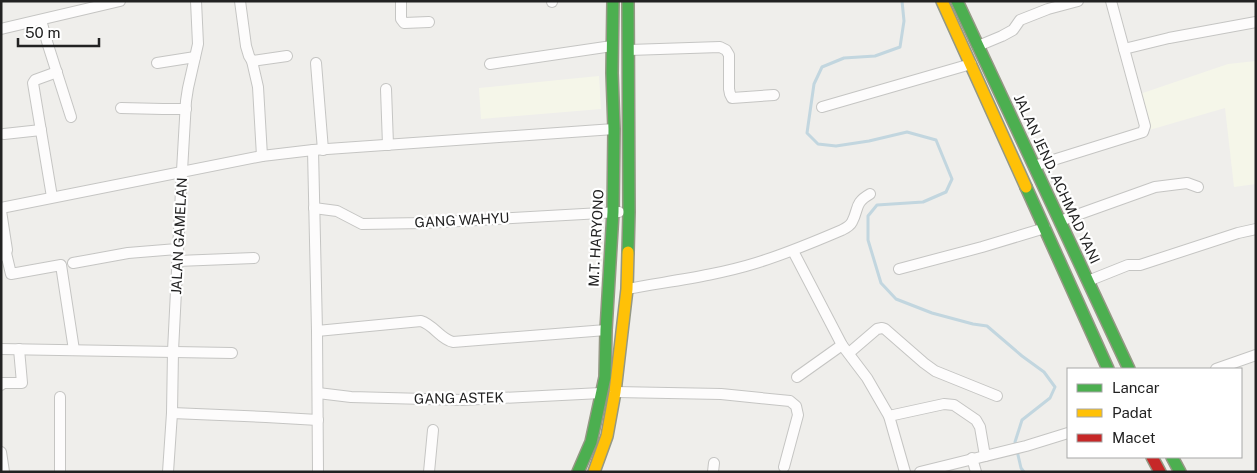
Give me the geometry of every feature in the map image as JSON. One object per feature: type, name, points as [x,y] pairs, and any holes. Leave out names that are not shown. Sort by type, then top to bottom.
[{"type":"main road","name":"M.T. HARYONO","points":[[578,472],[591,442],[605,376],[613,212],[613,1]]},
{"type":"main road","points":[[594,472],[607,436],[615,392],[627,289],[629,212],[628,1]]},
{"type":"main road","points":[[942,1],[1108,368]]},
{"type":"main road","name":"JALAN JEND. ACHMAD YANI","points":[[957,1],[1129,368]]},
{"type":"main road","points":[[1011,154],[1026,148]]},
{"type":"main road","points":[[1025,184],[1040,178]]},
{"type":"main road","points":[[1153,458],[1160,472]]},
{"type":"main road","points":[[1173,458],[1180,472]]},
{"type":"street","points":[[1,29],[103,3],[120,1]]},
{"type":"street","name":"JALAN GAMELAN","points":[[168,472],[172,413],[172,351],[177,249],[186,109],[188,88],[198,44],[196,1]]},
{"type":"street","points":[[240,1],[246,46],[252,61],[258,87],[262,156]]},
{"type":"street","points":[[401,1],[401,19],[404,23],[429,22]]},
{"type":"street","points":[[978,46],[1013,30],[1020,20],[1048,9],[1078,1]]},
{"type":"street","points":[[1034,166],[1143,132],[1145,126],[1111,1]]},
{"type":"street","points":[[41,20],[72,117]]},
{"type":"street","points":[[1124,49],[1169,38],[1256,22]]},
{"type":"street","points":[[490,64],[612,46]]},
{"type":"street","points":[[629,50],[720,47],[726,50],[729,55],[729,89],[732,98],[774,95]]},
{"type":"street","points":[[252,61],[287,56]]},
{"type":"street","points":[[157,63],[195,57]]},
{"type":"street","points":[[316,63],[318,150],[314,208],[318,472]]},
{"type":"street","points":[[822,107],[971,64]]},
{"type":"street","points":[[52,197],[33,80],[57,72]]},
{"type":"street","points":[[386,89],[388,145]]},
{"type":"street","points":[[121,108],[186,109]]},
{"type":"street","points":[[74,350],[61,265],[11,274],[4,254],[7,250],[1,209],[52,197],[262,156],[318,150],[614,129]]},
{"type":"street","points":[[4,134],[41,130]]},
{"type":"street","points":[[1060,221],[1155,187],[1187,183],[1198,187]]},
{"type":"street","points":[[627,289],[728,270],[793,251],[848,227],[860,202],[870,194]]},
{"type":"street","name":"GANG WAHYU","points":[[314,208],[337,211],[362,224],[424,223],[629,212]]},
{"type":"street","points":[[899,269],[1044,228]]},
{"type":"street","points":[[1088,281],[1128,265],[1144,264],[1238,233],[1256,229]]},
{"type":"street","points":[[73,263],[128,253],[177,249]]},
{"type":"street","points":[[793,251],[842,345],[867,378],[888,416],[905,472]]},
{"type":"street","points":[[177,261],[254,258]]},
{"type":"street","points":[[317,331],[421,321],[430,325],[446,339],[453,342],[606,330]]},
{"type":"street","points":[[849,354],[877,330],[885,328],[924,363],[997,396]]},
{"type":"street","points":[[797,377],[842,345]]},
{"type":"street","points":[[1,349],[232,352]]},
{"type":"street","points":[[1,385],[22,383],[19,349]]},
{"type":"street","points":[[1219,368],[1256,355]]},
{"type":"street","points":[[615,392],[721,394],[790,402],[796,406],[798,415],[784,467]]},
{"type":"street","name":"GANG ASTEK","points":[[318,393],[462,400],[601,394]]},
{"type":"street","points":[[60,397],[60,472]]},
{"type":"street","points":[[888,416],[944,404],[954,405],[976,420],[980,427],[985,456]]},
{"type":"street","points":[[172,413],[318,420]]},
{"type":"street","points":[[429,472],[433,430]]},
{"type":"street","points":[[920,472],[1026,446],[1067,433]]},
{"type":"street","points":[[1,452],[4,472]]},
{"type":"street","points":[[972,458],[976,472]]},
{"type":"shaded area","points":[[1256,61],[1256,184],[1234,187],[1225,108],[1146,131],[1134,96],[1228,64]]},
{"type":"shaded area","points":[[599,76],[601,109],[481,119],[479,88]]},
{"type":"waterway","points":[[902,1],[904,21],[900,47],[875,56],[844,58],[822,67],[814,84],[807,133],[818,144],[836,146],[907,132],[936,140],[952,179],[946,192],[923,202],[877,205],[868,216],[868,240],[881,283],[896,299],[932,313],[987,326],[1044,372],[1055,387],[1050,398],[1022,420],[1015,442],[1021,468],[1024,472]]},
{"type":"traffic: fast","points":[[578,472],[591,442],[605,377],[613,212],[613,1]]},
{"type":"traffic: fast","points":[[628,1],[628,252]]},
{"type":"traffic: fast","points":[[957,1],[1129,368]]},
{"type":"traffic: fast","points":[[1026,187],[1108,368]]},
{"type":"traffic: fast","points":[[1173,458],[1180,472]]},
{"type":"traffic: slow","points":[[942,1],[1026,187]]},
{"type":"traffic: slow","points":[[594,472],[607,436],[615,392],[627,289],[628,252]]},
{"type":"traffic: jam","points":[[1153,458],[1160,472]]}]
